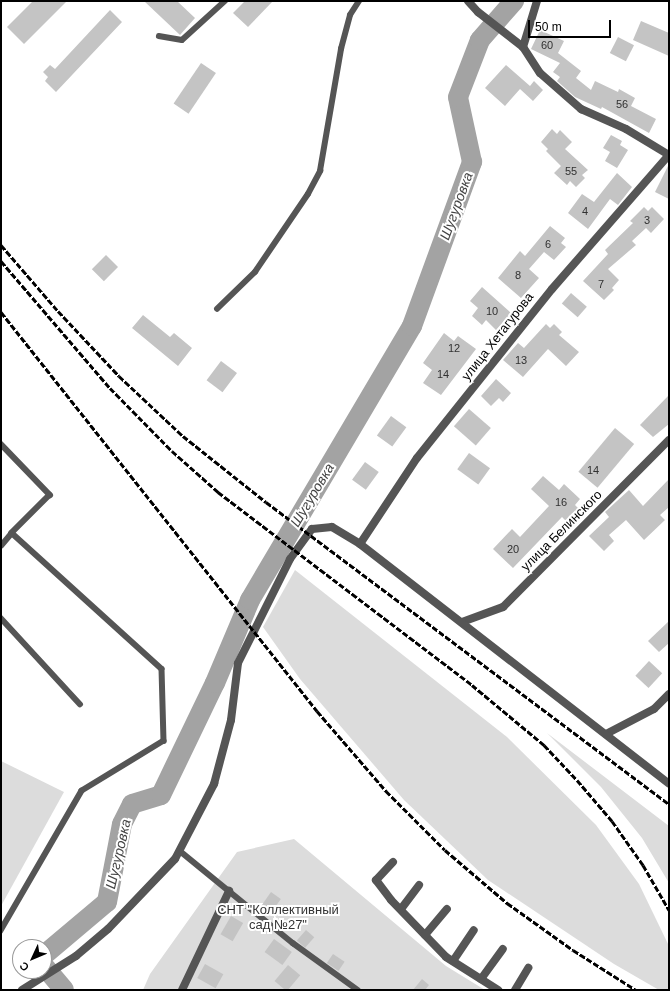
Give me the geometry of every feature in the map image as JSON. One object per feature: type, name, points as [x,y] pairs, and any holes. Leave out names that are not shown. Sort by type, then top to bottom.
[{"type":"street","points":[[468,1],[478,12],[523,47],[540,73],[581,109],[626,129],[669,155]]},
{"type":"street","points":[[523,47],[537,1]]},
{"type":"street","name":"улица Хетагурова","points":[[360,544],[417,458],[552,288],[669,155]]},
{"type":"street","name":"улица Белинского","points":[[462,622],[503,607],[669,440]]},
{"type":"street","points":[[22,990],[76,956],[108,929],[175,859],[214,784],[231,720],[238,664],[290,559],[312,529],[332,527],[360,544],[669,784]]},
{"type":"street","points":[[606,734],[654,710],[669,694]]},
{"type":"street","points":[[394,862],[376,880],[401,909],[446,956],[498,990]]},
{"type":"street","points":[[401,909],[419,885]]},
{"type":"street","points":[[182,990],[229,891]]},
{"type":"street","points":[[425,935],[447,910]]},
{"type":"street","points":[[453,961],[474,930]]},
{"type":"street","points":[[481,979],[502,950]]},
{"type":"street","points":[[515,990],[528,968]]},
{"type":"lane","points":[[159,36],[182,40],[225,1]]},
{"type":"lane","points":[[217,309],[255,272],[308,194],[320,171],[341,49],[350,15],[359,1]]},
{"type":"lane","points":[[1,444],[50,495],[1,546]]},
{"type":"lane","points":[[1,931],[82,791],[164,741],[162,669],[12,533]]},
{"type":"lane","points":[[1,618],[80,704]]},
{"type":"lane","points":[[180,851],[293,943],[358,990]]},
{"type":"green space","points":[[295,570],[507,737],[596,825],[639,884],[669,946],[669,990],[659,990],[614,964],[488,880],[404,800],[300,679],[263,627]]},
{"type":"green space","points":[[547,733],[669,826],[669,883],[642,838],[601,787]]},
{"type":"green space","points":[[1,761],[64,792],[1,906]]},
{"type":"green space","name":"СНТ \"Коллективный сад №27\"","points":[[294,839],[446,966],[485,990],[143,990],[150,974],[237,852]]},
{"type":"building","points":[[33,1],[67,1],[24,44],[7,27]]},
{"type":"building","points":[[144,1],[177,1],[195,18],[180,35]]},
{"type":"building","points":[[245,1],[273,1],[248,27],[233,13]]},
{"type":"building","points":[[110,10],[122,22],[56,92],[45,81],[48,77],[43,72],[50,65],[55,69]]},
{"type":"building","points":[[641,21],[669,33],[669,56],[633,40]]},
{"type":"building","points":[[540,30],[564,41],[558,53],[581,71],[576,78],[591,90],[595,81],[618,92],[619,89],[635,98],[631,106],[656,119],[649,133],[602,107],[601,109],[575,97],[557,81],[560,77],[553,72],[560,63],[531,49]]},
{"type":"building","points":[[618,37],[634,45],[626,61],[610,53]]},
{"type":"building","points":[[201,63],[216,73],[189,114],[174,104]]},
{"type":"building","points":[[506,65],[530,86],[534,81],[543,90],[533,101],[520,89],[505,106],[485,88]]},
{"type":"building","points":[[552,129],[557,134],[560,130],[572,142],[565,149],[588,170],[582,175],[585,178],[576,187],[570,181],[567,185],[554,173],[561,166],[546,151],[548,149],[541,142]]},
{"type":"building","points":[[611,135],[622,141],[620,145],[628,150],[617,168],[605,161],[610,152],[603,148]]},
{"type":"building","points":[[669,164],[669,199],[655,192]]},
{"type":"building","points":[[617,173],[632,187],[618,205],[610,199],[588,229],[568,213],[582,194],[594,202]]},
{"type":"building","points":[[644,207],[648,211],[652,207],[664,219],[651,233],[646,228],[632,241],[636,245],[608,269],[619,280],[612,288],[614,290],[604,300],[583,281],[608,254],[605,250],[633,223],[630,221]]},
{"type":"building","points":[[550,226],[565,238],[561,243],[566,247],[554,260],[544,252],[529,269],[539,278],[521,298],[498,278],[520,251],[525,256]]},
{"type":"building","points":[[106,255],[118,267],[104,281],[92,269]]},
{"type":"building","points":[[482,287],[511,313],[496,330],[486,320],[482,325],[472,316],[478,308],[470,301]]},
{"type":"building","points":[[571,293],[587,307],[578,317],[562,304]]},
{"type":"building","points":[[143,315],[170,337],[174,333],[192,348],[178,366],[132,328]]},
{"type":"building","points":[[546,324],[550,328],[554,324],[562,332],[559,335],[579,352],[566,366],[548,349],[523,377],[503,360],[518,343],[524,348]]},
{"type":"building","points":[[444,333],[454,341],[458,336],[476,349],[441,395],[423,383],[432,370],[423,363]]},
{"type":"building","points":[[221,361],[237,373],[223,392],[207,380]]},
{"type":"building","points":[[496,379],[511,393],[503,402],[499,398],[491,406],[481,396]]},
{"type":"building","points":[[669,395],[669,424],[653,437],[640,425]]},
{"type":"building","points":[[469,409],[491,428],[476,445],[454,426]]},
{"type":"building","points":[[391,416],[406,427],[392,447],[377,435]]},
{"type":"building","points":[[615,428],[634,444],[598,488],[578,472]]},
{"type":"building","points":[[469,453],[490,468],[478,484],[457,469]]},
{"type":"building","points":[[365,462],[379,472],[366,490],[352,480]]},
{"type":"building","points":[[543,476],[559,490],[564,484],[580,499],[575,505],[581,511],[569,524],[562,517],[513,568],[493,549],[512,529],[520,537],[549,506],[531,489]]},
{"type":"building","points":[[669,479],[669,507],[660,515],[665,520],[644,540],[626,520],[609,535],[614,541],[604,551],[589,536],[609,517],[605,512],[629,490],[643,506]]},
{"type":"building","points":[[669,621],[669,643],[659,652],[648,641]]},
{"type":"building","points":[[649,661],[662,673],[649,688],[635,676]]},
{"type":"building","points":[[271,892],[281,899],[272,912],[262,905]]},
{"type":"building","points":[[231,916],[243,923],[233,941],[220,934]]},
{"type":"building","points":[[306,930],[314,937],[305,948],[297,941]]},
{"type":"building","points":[[274,939],[292,952],[282,965],[265,952]]},
{"type":"building","points":[[333,954],[345,962],[338,971],[327,963]]},
{"type":"building","points":[[205,964],[223,974],[216,988],[197,978]]},
{"type":"building","points":[[288,965],[300,975],[288,990],[285,990],[275,981]]},
{"type":"building","points":[[422,979],[429,985],[425,990],[413,990]]},
{"type":"waterway","name":"Шугуровка","points":[[52,948],[107,902],[122,824],[132,804],[161,795],[215,683],[250,600],[412,326],[472,162],[458,97],[480,40],[514,1]]},
{"type":"waterway","name":"Шугуровка","points":[[52,976],[64,990]]},
{"type":"railway","points":[[1,245],[58,311],[119,376],[183,436],[266,502],[669,804]]},
{"type":"railway","points":[[1,261],[110,388],[172,451],[218,492],[472,685],[544,745],[577,780],[612,821],[643,865],[669,910]]},
{"type":"railway","points":[[1,312],[317,711],[386,791],[445,850],[507,903],[573,950],[636,990]]}]
